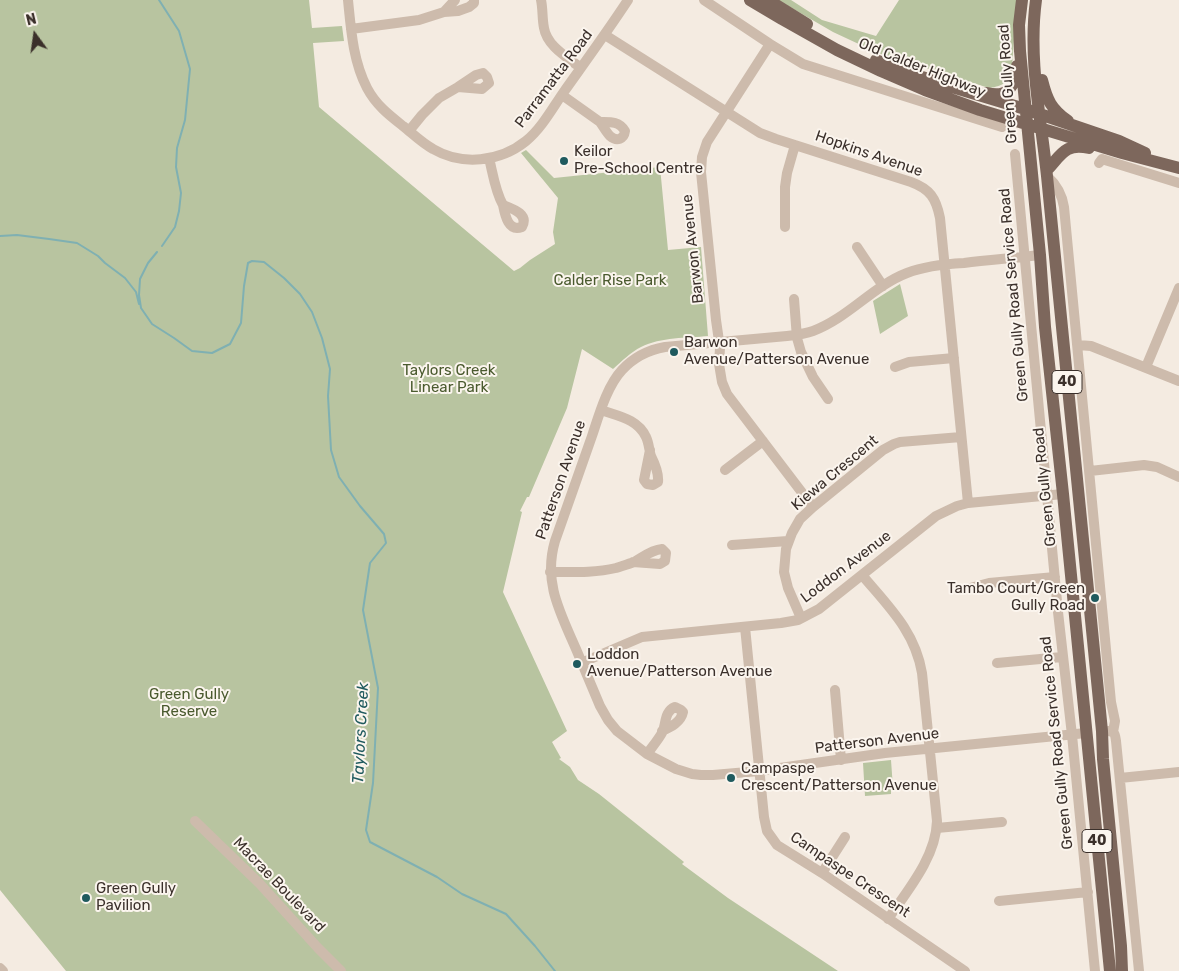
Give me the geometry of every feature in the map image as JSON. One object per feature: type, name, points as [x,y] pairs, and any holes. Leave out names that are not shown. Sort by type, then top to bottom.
[{"type":"main road","name":"Old Calder Highway","points":[[750,0],[829,45],[881,71],[949,99],[1122,153],[1178,167]]},
{"type":"main road","name":"Old Calder Highway","points":[[768,0],[834,40],[895,68],[1119,141],[1178,167]]},
{"type":"main road","name":"Green Gully Road","points":[[1022,0],[1019,25],[1040,255],[1044,326],[1110,971]]},
{"type":"main road","name":"Green Gully Road","points":[[1036,0],[1033,41],[1039,114],[1047,173],[1078,492],[1108,732],[1108,814],[1122,971]]},
{"type":"main road","points":[[895,68],[990,94],[1000,94],[1008,91],[1014,82],[1020,37]]},
{"type":"main road","points":[[1033,41],[1048,100],[1060,115],[1077,127]]},
{"type":"main road","points":[[1047,173],[1060,154],[1072,148],[1081,147],[1122,153]]},
{"type":"main road","points":[[1062,494],[1078,492]]},
{"type":"main road","points":[[1086,733],[1108,732]]},
{"type":"street","name":"Parramatta Road","points":[[348,0],[354,51],[360,71],[373,98],[383,110],[423,143],[448,156],[464,159],[489,158],[510,151],[526,141],[562,95],[628,0]]},
{"type":"street","points":[[444,12],[455,0]]},
{"type":"street","points":[[351,29],[419,20],[444,12],[458,11],[469,7],[474,0]]},
{"type":"street","points":[[704,0],[770,44],[810,67],[1002,128]]},
{"type":"street","points":[[543,2],[542,16],[547,38],[556,48],[581,68]]},
{"type":"street","name":"Hopkins Avenue","points":[[605,35],[760,133],[911,182],[926,190],[934,198],[938,209],[968,503]]},
{"type":"street","name":"Barwon Avenue","points":[[770,44],[705,147],[701,167],[719,364],[722,382],[727,394],[813,507]]},
{"type":"street","points":[[409,131],[432,104],[458,87]]},
{"type":"street","points":[[562,95],[600,122]]},
{"type":"street","points":[[785,227],[784,194],[795,145]]},
{"type":"street","name":"Green Gully Road Service Road","points":[[1015,154],[1054,577],[1096,971]]},
{"type":"street","points":[[489,158],[499,198],[503,205]]},
{"type":"street","points":[[1098,163],[1102,159],[1179,183]]},
{"type":"street","points":[[1047,173],[1056,184],[1062,196],[1064,206],[1111,702],[1116,721],[1108,732],[1115,733],[1139,971]]},
{"type":"street","points":[[857,247],[883,286]]},
{"type":"street","name":"Patterson Avenue","points":[[1040,255],[944,264],[906,273],[883,286],[824,326],[797,335],[656,349],[636,358],[621,370],[615,378],[601,410],[555,541],[550,572],[551,584],[555,602],[600,706],[608,720],[624,737],[647,754],[667,766],[692,774],[713,775],[759,771],[885,753],[1086,733]]},
{"type":"street","points":[[1146,367],[1179,288]]},
{"type":"street","points":[[794,299],[799,344],[805,361],[817,384],[828,399]]},
{"type":"street","points":[[1078,345],[1091,346],[1179,381]]},
{"type":"street","points":[[895,368],[909,362],[954,358]]},
{"type":"street","points":[[601,410],[639,426],[647,438],[650,450]]},
{"type":"street","name":"Kiewa Crescent","points":[[801,618],[791,598],[784,564],[788,541],[800,519],[883,450],[894,444],[961,437]]},
{"type":"street","points":[[725,470],[763,441]]},
{"type":"street","points":[[1090,470],[1144,465],[1157,467],[1179,477]]},
{"type":"street","points":[[1078,492],[1092,492]]},
{"type":"street","name":"Loddon Avenue","points":[[581,662],[642,638],[790,621],[801,618],[819,609],[936,516],[957,506],[968,503],[1062,494]]},
{"type":"street","points":[[732,546],[788,541]]},
{"type":"street","points":[[550,572],[601,571],[618,568],[633,562]]},
{"type":"street","points":[[862,575],[907,630],[918,654],[922,673],[937,828],[932,848],[923,866],[888,919]]},
{"type":"street","points":[[970,588],[989,583],[1054,577]]},
{"type":"street","name":"Campaspe Crescent","points":[[745,626],[764,817],[770,836],[777,845],[965,971]]},
{"type":"street","points":[[997,663],[1062,657]]},
{"type":"street","points":[[835,690],[842,760]]},
{"type":"street","points":[[647,754],[662,731]]},
{"type":"street","points":[[1120,778],[1179,772]]},
{"type":"street","name":"Macrae Boulevard","points":[[195,820],[341,971]]},
{"type":"street","points":[[937,828],[1002,822]]},
{"type":"street","points":[[822,874],[846,837]]},
{"type":"street","points":[[999,901],[1088,892]]},
{"type":"street","points":[[0,968],[3,971]]},
{"type":"green space","points":[[0,0],[309,0],[312,28],[342,26],[344,41],[313,43],[319,107],[514,271],[555,244],[553,232],[558,198],[521,153],[526,150],[554,178],[660,167],[668,250],[701,247],[708,336],[657,341],[634,351],[613,369],[582,349],[567,408],[529,497],[527,497],[520,511],[522,512],[503,592],[567,731],[552,742],[561,758],[559,759],[570,767],[578,780],[599,794],[684,862],[682,864],[728,898],[838,971],[66,971],[0,890]]},
{"type":"green space","points":[[778,0],[791,0],[822,20],[876,36],[899,0],[1017,0],[1011,72],[1005,82],[999,86],[989,88],[878,53],[833,32]]},
{"type":"green space","points":[[900,284],[908,316],[880,334],[873,301]]},
{"type":"green space","points":[[891,760],[893,788],[891,789],[891,794],[865,796],[863,763]]},
{"type":"waterway","name":"Taylors Creek","points":[[159,0],[179,31],[190,69],[185,120],[177,148],[176,167],[181,193],[179,211],[175,227],[162,246]]},
{"type":"waterway","points":[[0,236],[17,235],[77,243],[98,256],[125,278],[136,292],[139,304]]},
{"type":"waterway","name":"Taylors Creek","points":[[157,252],[148,263],[140,279],[139,295],[141,308],[152,324],[192,351],[212,353],[230,344],[241,323],[248,263],[252,261],[264,262],[284,278],[300,294],[312,312],[322,338],[330,369],[328,396],[331,450],[339,477],[384,534],[386,543],[370,563],[363,610],[378,688],[373,783],[366,830],[370,842],[437,877],[462,894],[506,914],[555,971]]},
{"type":"place","name":"Keilor Pre-School Centre","points":[[564,161]]},
{"type":"place","name":"Barwon Avenue/Patterson Avenue","points":[[674,352]]},
{"type":"place","name":"Tambo Court/Green Gully Road","points":[[1095,598]]},
{"type":"place","name":"Loddon Avenue/Patterson Avenue","points":[[577,664]]},
{"type":"place","name":"Campaspe Crescent/Patterson Avenue","points":[[731,778]]},
{"type":"place","name":"Green Gully Pavilion","points":[[86,898]]},
{"type":"park label","name":"Calder Rise Park","points":[[610,281]]},
{"type":"park label","name":"Taylors Creek Linear Park","points":[[449,380]]},
{"type":"park label","name":"Green Gully Reserve","points":[[189,704]]}]
